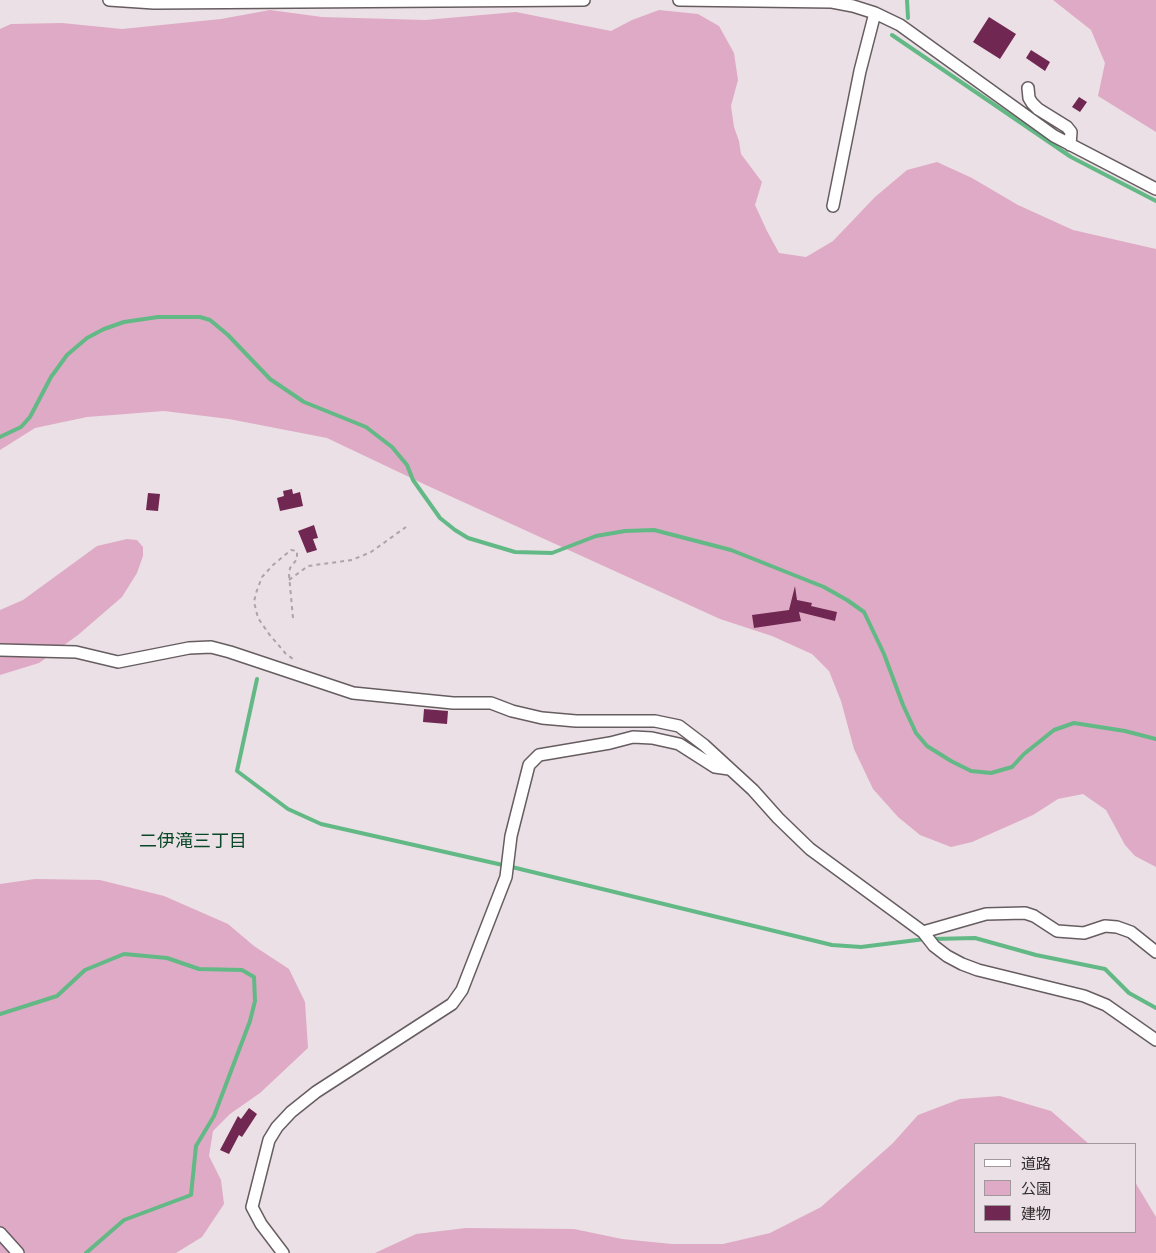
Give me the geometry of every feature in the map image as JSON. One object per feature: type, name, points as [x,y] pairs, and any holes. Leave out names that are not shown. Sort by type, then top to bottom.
[{"type":"street","points":[[109,0],[164,3],[584,0]]},
{"type":"street","points":[[679,0],[832,2],[875,13],[900,26],[1054,136],[1156,189]]},
{"type":"street","points":[[833,206],[860,71],[875,13]]},
{"type":"street","points":[[1028,88],[1032,103],[1038,109],[1067,127],[1071,132],[1070,145]]},
{"type":"street","points":[[0,650],[76,652],[118,662],[189,648],[211,647],[353,693],[453,703],[491,704],[542,718],[670,723],[679,726],[753,790],[810,849],[924,934],[934,946],[947,956],[970,967],[1084,996],[1106,1005],[1156,1040]]},
{"type":"street","points":[[283,1253],[261,1224],[252,1207],[269,1140],[277,1127],[291,1112],[316,1092],[452,1004],[462,990],[506,877],[511,836],[529,765],[539,755],[633,737],[652,738],[679,744],[715,767],[729,769]]},
{"type":"street","points":[[924,934],[986,914],[1025,913],[1034,916],[1057,931],[1084,933],[1105,926],[1117,927],[1131,932],[1156,952]]},
{"type":"street","points":[[0,1233],[18,1253]]},
{"type":"path","points":[[289,580],[308,566],[352,560],[371,552],[406,527]]},
{"type":"path","points":[[293,618],[289,580],[290,568],[297,559],[297,552],[291,550],[262,578],[254,602],[258,618],[269,634],[286,654],[302,665]]},
{"type":"green space","points":[[1053,0],[1156,0],[1156,132],[1098,96],[1105,63],[1091,30]]},
{"type":"green space","points":[[270,10],[322,17],[425,20],[516,12],[611,31],[632,20],[659,10],[698,14],[719,26],[734,53],[738,80],[731,106],[734,127],[741,154],[762,182],[755,205],[779,253],[806,257],[833,241],[875,197],[907,170],[937,162],[972,178],[1018,205],[1073,230],[1156,249],[1156,867],[1135,856],[1125,845],[1106,810],[1083,794],[1058,799],[1033,815],[972,842],[951,847],[920,835],[898,817],[873,789],[854,749],[841,701],[829,671],[812,654],[772,636],[720,619],[327,438],[229,419],[164,411],[87,417],[35,428],[0,450],[0,29],[11,24],[62,23],[122,29],[221,19]]},
{"type":"green space","points":[[127,539],[137,540],[143,547],[143,556],[137,573],[122,597],[78,635],[39,663],[0,675],[0,610],[23,600],[97,546]]},
{"type":"green space","points":[[35,879],[100,880],[164,896],[228,924],[254,946],[289,969],[305,1002],[308,1048],[260,1093],[230,1114],[213,1131],[209,1156],[221,1180],[224,1204],[202,1237],[176,1253],[0,1253],[0,884]]},
{"type":"green space","points":[[1000,1096],[1051,1111],[1088,1143],[974,1143],[974,1233],[1136,1233],[1136,1184],[1156,1217],[1156,1253],[375,1253],[416,1234],[466,1228],[574,1229],[622,1239],[672,1244],[723,1244],[770,1233],[821,1207],[893,1143],[918,1115],[960,1099]]},
{"type":"building","points":[[989,17],[1016,34],[1000,59],[973,42]]},
{"type":"building","points":[[1031,50],[1050,62],[1045,71],[1026,58]]},
{"type":"building","points":[[1079,97],[1087,102],[1080,112],[1072,107]]},
{"type":"building","points":[[292,489],[293,494],[300,492],[303,506],[280,511],[277,498],[284,496],[283,491]]},
{"type":"building","points":[[148,493],[160,494],[158,511],[146,510]]},
{"type":"building","points":[[314,525],[318,538],[313,539],[317,550],[307,553],[298,531]]},
{"type":"building","points":[[795,586],[797,600],[812,603],[811,606],[837,612],[835,621],[799,612],[801,621],[754,628],[752,615],[789,610]]},
{"type":"building","points":[[424,709],[448,711],[447,724],[423,722]]},
{"type":"building","points":[[249,1108],[257,1114],[242,1137],[239,1135],[229,1154],[220,1150],[238,1116],[241,1119]]},
{"type":"waterway","points":[[907,0],[908,18]]},
{"type":"waterway","points":[[892,35],[1071,157],[1156,201]]},
{"type":"waterway","points":[[0,437],[21,427],[30,417],[51,377],[67,355],[87,338],[104,329],[124,322],[158,317],[200,317],[210,320],[228,335],[270,379],[304,402],[366,427],[392,447],[407,465],[413,480],[440,518],[468,538],[515,552],[552,553],[596,536],[625,531],[654,530],[731,550],[824,587],[847,600],[864,612],[884,654],[903,705],[916,733],[927,746],[971,771],[991,773],[1012,767],[1024,754],[1054,730],[1074,723],[1125,731],[1156,739]]},
{"type":"waterway","points":[[257,679],[237,771],[288,809],[321,824],[516,868],[832,945],[861,947],[925,939]]},
{"type":"waterway","points":[[932,939],[975,938],[1036,955],[1105,969],[1129,993],[1156,1008]]},
{"type":"waterway","points":[[0,1014],[57,996],[85,970],[124,954],[167,958],[199,969],[242,970],[254,977],[255,1001],[250,1021],[214,1116],[196,1146],[191,1195],[124,1220],[86,1253]]},
{"type":"district","name":"二伊滝三丁目","points":[[193,842]]}]
